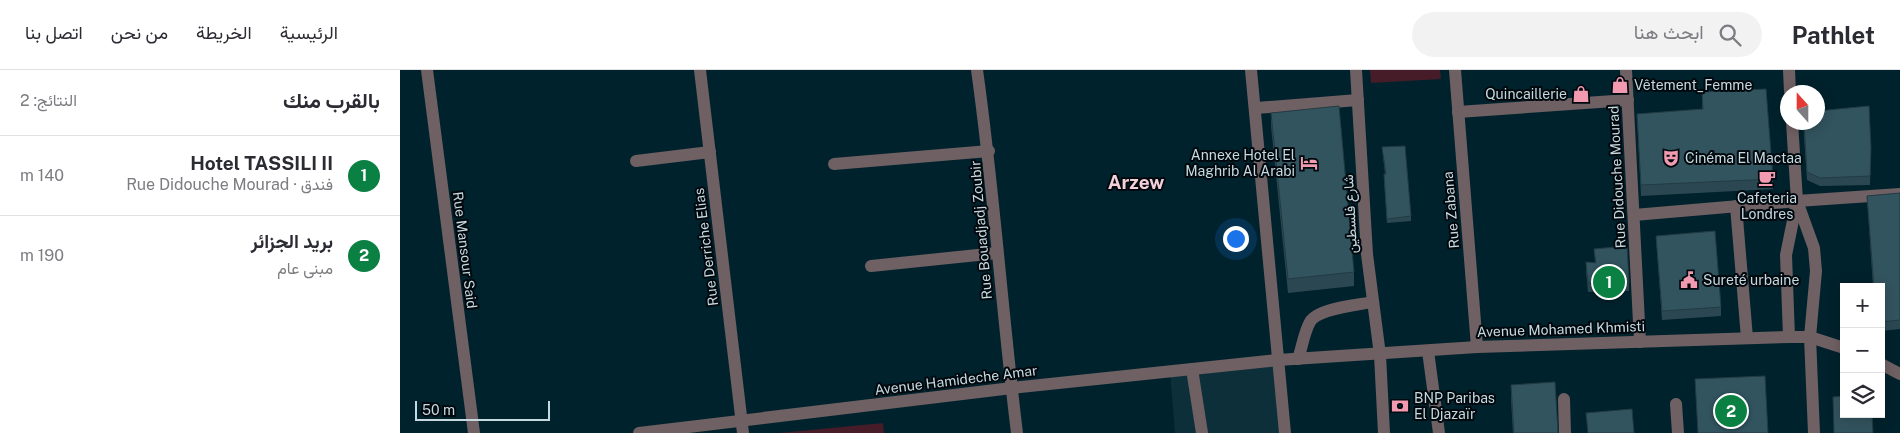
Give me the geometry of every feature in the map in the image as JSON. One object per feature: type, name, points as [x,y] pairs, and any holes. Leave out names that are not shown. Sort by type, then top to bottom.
[{"type":"street","name":"Rue Mansour Said","points":[[427,70],[474,433]]},
{"type":"street","name":"Rue Derriche Elias","points":[[700,70],[742,427]]},
{"type":"street","name":"Rue Bouadjadj Zoubir","points":[[977,70],[989,151],[997,252],[1017,433]]},
{"type":"street","points":[[1251,70],[1285,433]]},
{"type":"street","name":"شارع فلسطين","points":[[1356,70],[1367,254],[1380,355],[1384,433]]},
{"type":"street","name":"Rue Zabana","points":[[1455,70],[1477,347]]},
{"type":"street","name":"Rue Didouche Mourad","points":[[1626,70],[1640,342]]},
{"type":"street","points":[[1789,70],[1790,85]]},
{"type":"street","points":[[1256,108],[1358,100]]},
{"type":"street","points":[[1458,112],[1628,100]]},
{"type":"street","points":[[1793,130],[1798,200],[1814,248],[1816,271],[1810,337],[1814,433]]},
{"type":"street","points":[[834,164],[989,151]]},
{"type":"street","points":[[636,160],[710,152]]},
{"type":"street","points":[[1634,215],[1798,200],[1900,194]]},
{"type":"street","points":[[1789,337],[1786,255],[1798,200]]},
{"type":"street","points":[[1736,206],[1747,338]]},
{"type":"street","points":[[871,266],[997,252]]},
{"type":"street","points":[[1298,359],[1310,321],[1316,315],[1373,302]]},
{"type":"street","name":"Avenue Mohamed Khmisti","points":[[1278,360],[1380,355],[1477,347],[1789,337],[1810,337],[1840,347]]},
{"type":"street","points":[[1428,351],[1438,433]]},
{"type":"street","name":"Avenue Hamideche Amar","points":[[639,433],[742,427],[1012,388],[1278,360]]},
{"type":"street","points":[[1885,366],[1900,374]]},
{"type":"street","points":[[1192,369],[1202,433]]},
{"type":"street","points":[[1564,399],[1566,433]]},
{"type":"street","points":[[1676,404],[1678,433]]},
{"type":"shaded area","points":[[1370,70],[1440,70],[1441,79],[1371,83]]},
{"type":"shaded area","points":[[1278,360],[1285,433],[1175,433],[1170,372]]},
{"type":"shaded area","points":[[883,423],[884,433],[779,433]]},
{"type":"building","points":[[1766,89],[1773,179],[1641,185],[1637,114],[1703,109],[1702,92]]},
{"type":"building","points":[[1339,106],[1354,272],[1288,279],[1271,113]]},
{"type":"building","points":[[1869,106],[1870,176],[1820,178],[1807,172],[1804,130],[1825,130],[1825,110]]},
{"type":"building","points":[[1405,146],[1411,216],[1387,219],[1384,174],[1386,174],[1382,147]]},
{"type":"building","points":[[1900,193],[1900,320],[1885,322],[1885,283],[1874,283],[1867,196]]},
{"type":"building","name":"Sureté urbaine","points":[[1715,231],[1721,307],[1662,311],[1656,236]]},
{"type":"building","points":[[1627,246],[1629,283],[1588,283],[1586,262],[1596,263],[1594,249]]},
{"type":"building","points":[[1765,376],[1768,433],[1698,433],[1695,379]]},
{"type":"building","points":[[1555,382],[1558,433],[1514,433],[1511,385]]},
{"type":"building","points":[[1840,396],[1840,418],[1872,418],[1873,433],[1834,433],[1833,397]]},
{"type":"building","points":[[1632,409],[1634,433],[1588,433],[1586,413]]},
{"type":"place","name":"Vêtement_Femme","points":[[1620,85]]},
{"type":"place","name":"Quincaillerie","points":[[1581,94]]},
{"type":"place","name":"Cinéma El Mactaa","points":[[1671,158]]},
{"type":"place","name":"Annexe Hotel El Maghrib Al Arabi","points":[[1309,163]]},
{"type":"place","name":"Cafeteria Londres","points":[[1767,178]]},
{"type":"place","name":"Sureté urbaine","points":[[1689,280]]},
{"type":"place","name":"Hotel TASSILI II","points":[[1609,282]]},
{"type":"place","name":"BNP Paribas El Djazaïr","points":[[1400,406]]},
{"type":"place","name":"بريد الجزائر","points":[[1731,411]]},
{"type":"district","name":"Arzew","points":[[1136,182]]}]
